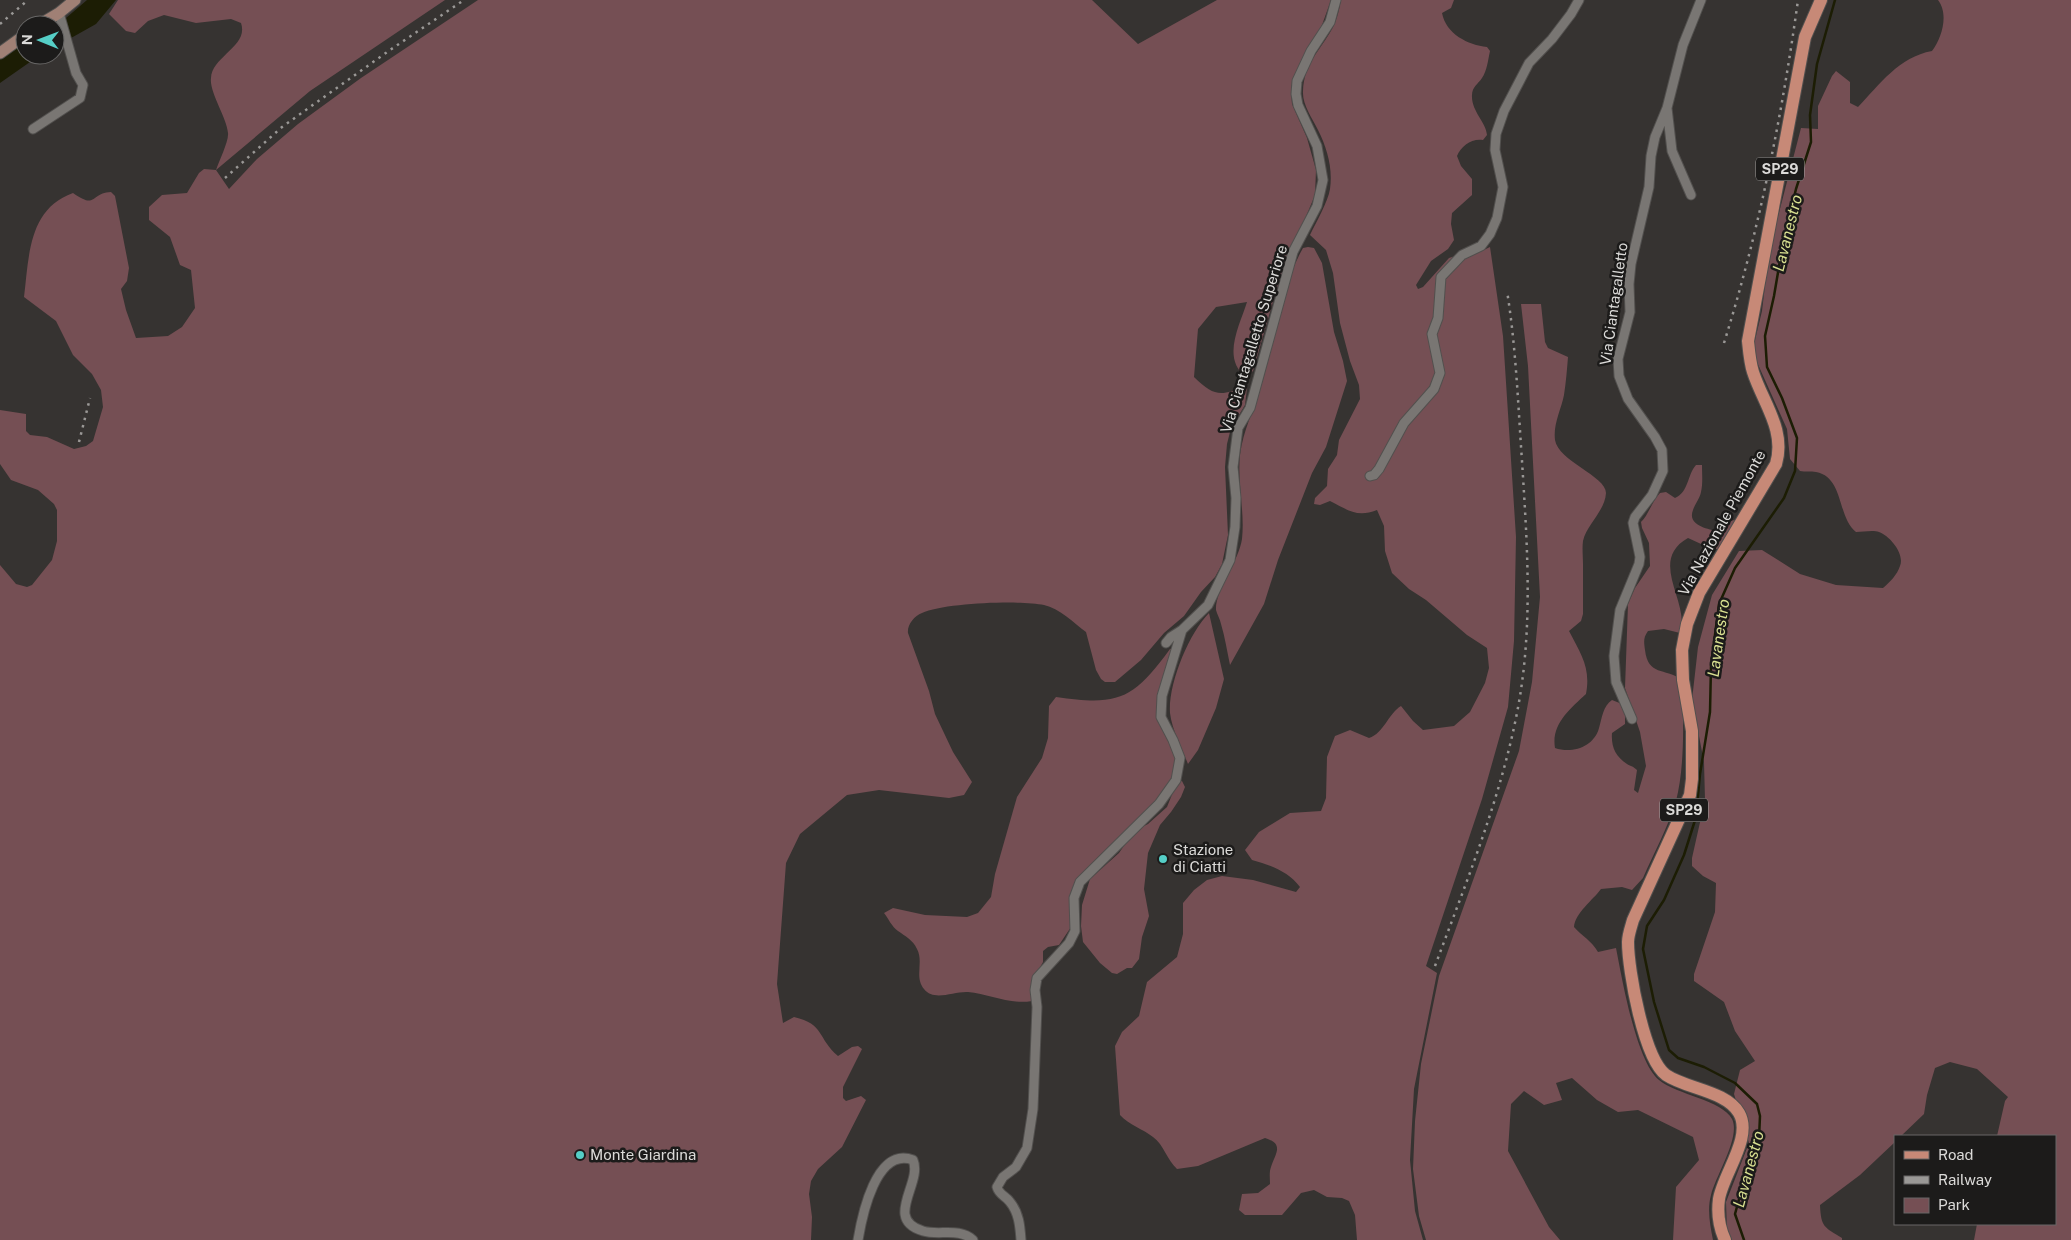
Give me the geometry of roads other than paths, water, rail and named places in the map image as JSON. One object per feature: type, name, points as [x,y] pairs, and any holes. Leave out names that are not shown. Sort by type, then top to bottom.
[{"type":"main road","points":[[56,15],[74,0]]},
{"type":"main road","name":"Via Nazionale Piemonte","points":[[1724,1240],[1720,1227],[1719,1198],[1725,1178],[1736,1156],[1744,1127],[1739,1112],[1724,1099],[1672,1078],[1658,1067],[1637,1009],[1628,942],[1633,920],[1690,795],[1692,780],[1692,731],[1684,680],[1682,650],[1687,624],[1699,593],[1763,487],[1776,464],[1779,453],[1780,444],[1770,408],[1752,371],[1748,341],[1805,38],[1821,0]]},
{"type":"main road","points":[[0,53],[15,42]]},
{"type":"street","name":"Via Ciantagalletto Superiore","points":[[1166,643],[1208,605],[1230,560],[1236,508],[1233,467],[1238,428],[1250,408],[1293,252],[1317,206],[1323,180],[1317,146],[1298,105],[1296,94],[1297,81],[1311,51],[1330,22],[1336,0]]},
{"type":"street","points":[[1370,476],[1374,475],[1378,469],[1404,423],[1434,389],[1440,373],[1432,334],[1438,318],[1441,277],[1462,255],[1481,246],[1498,218],[1503,187],[1496,150],[1496,134],[1504,111],[1529,63],[1552,39],[1579,0]]},
{"type":"street","name":"Via Ciantagalletto","points":[[1632,719],[1616,682],[1614,656],[1618,620],[1639,564],[1640,557],[1633,523],[1635,517],[1652,495],[1663,471],[1662,450],[1628,399],[1619,376],[1618,359],[1630,312],[1629,284],[1631,264],[1649,187],[1651,156],[1655,137],[1667,108],[1683,45],[1701,0]]},
{"type":"street","points":[[33,129],[80,98],[83,85],[76,73],[59,13]]},
{"type":"street","name":"Via Ciantagalletto","points":[[1667,108],[1672,152],[1691,195]]},
{"type":"street","name":"Via Ciantagalletto Superiore","points":[[1022,1240],[1017,1212],[997,1187],[1003,1177],[1016,1167],[1027,1148],[1033,1109],[1037,1007],[1035,990],[1037,978],[1068,943],[1074,931],[1074,898],[1080,882],[1159,804],[1176,780],[1180,758],[1161,717],[1161,705],[1182,630]]},
{"type":"street","points":[[858,1240],[860,1224],[868,1199],[880,1173],[890,1162],[908,1158],[912,1160],[915,1170],[904,1211],[909,1222],[914,1227],[925,1232],[960,1233],[973,1240]]},
{"type":"waterway","name":"Lavanestro","points":[[1744,1240],[1735,1214],[1746,1174],[1755,1154],[1759,1138],[1760,1116],[1757,1104],[1735,1083],[1704,1067],[1678,1058],[1669,1050],[1654,1002],[1643,949],[1647,926],[1664,900],[1684,855],[1696,817],[1700,774],[1710,712],[1711,666],[1719,604],[1735,568],[1784,498],[1795,471],[1797,438],[1782,398],[1767,367],[1765,336],[1783,243],[1796,189],[1811,142],[1810,115],[1817,64],[1835,0]]},
{"type":"railway","points":[[0,24],[28,0]]},
{"type":"railway","points":[[225,178],[282,127],[464,0]]},
{"type":"railway","points":[[1724,343],[1759,216],[1785,87],[1798,0]]},
{"type":"railway","points":[[1435,966],[1483,836],[1504,770],[1519,702],[1523,672],[1528,582],[1527,551],[1513,333],[1507,291]]},
{"type":"railway","points":[[79,442],[90,398]]},
{"type":"place","name":"Stazione di Ciatti","points":[[1163,859]]},
{"type":"place","name":"Monte Giardina","points":[[580,1155]]}]
